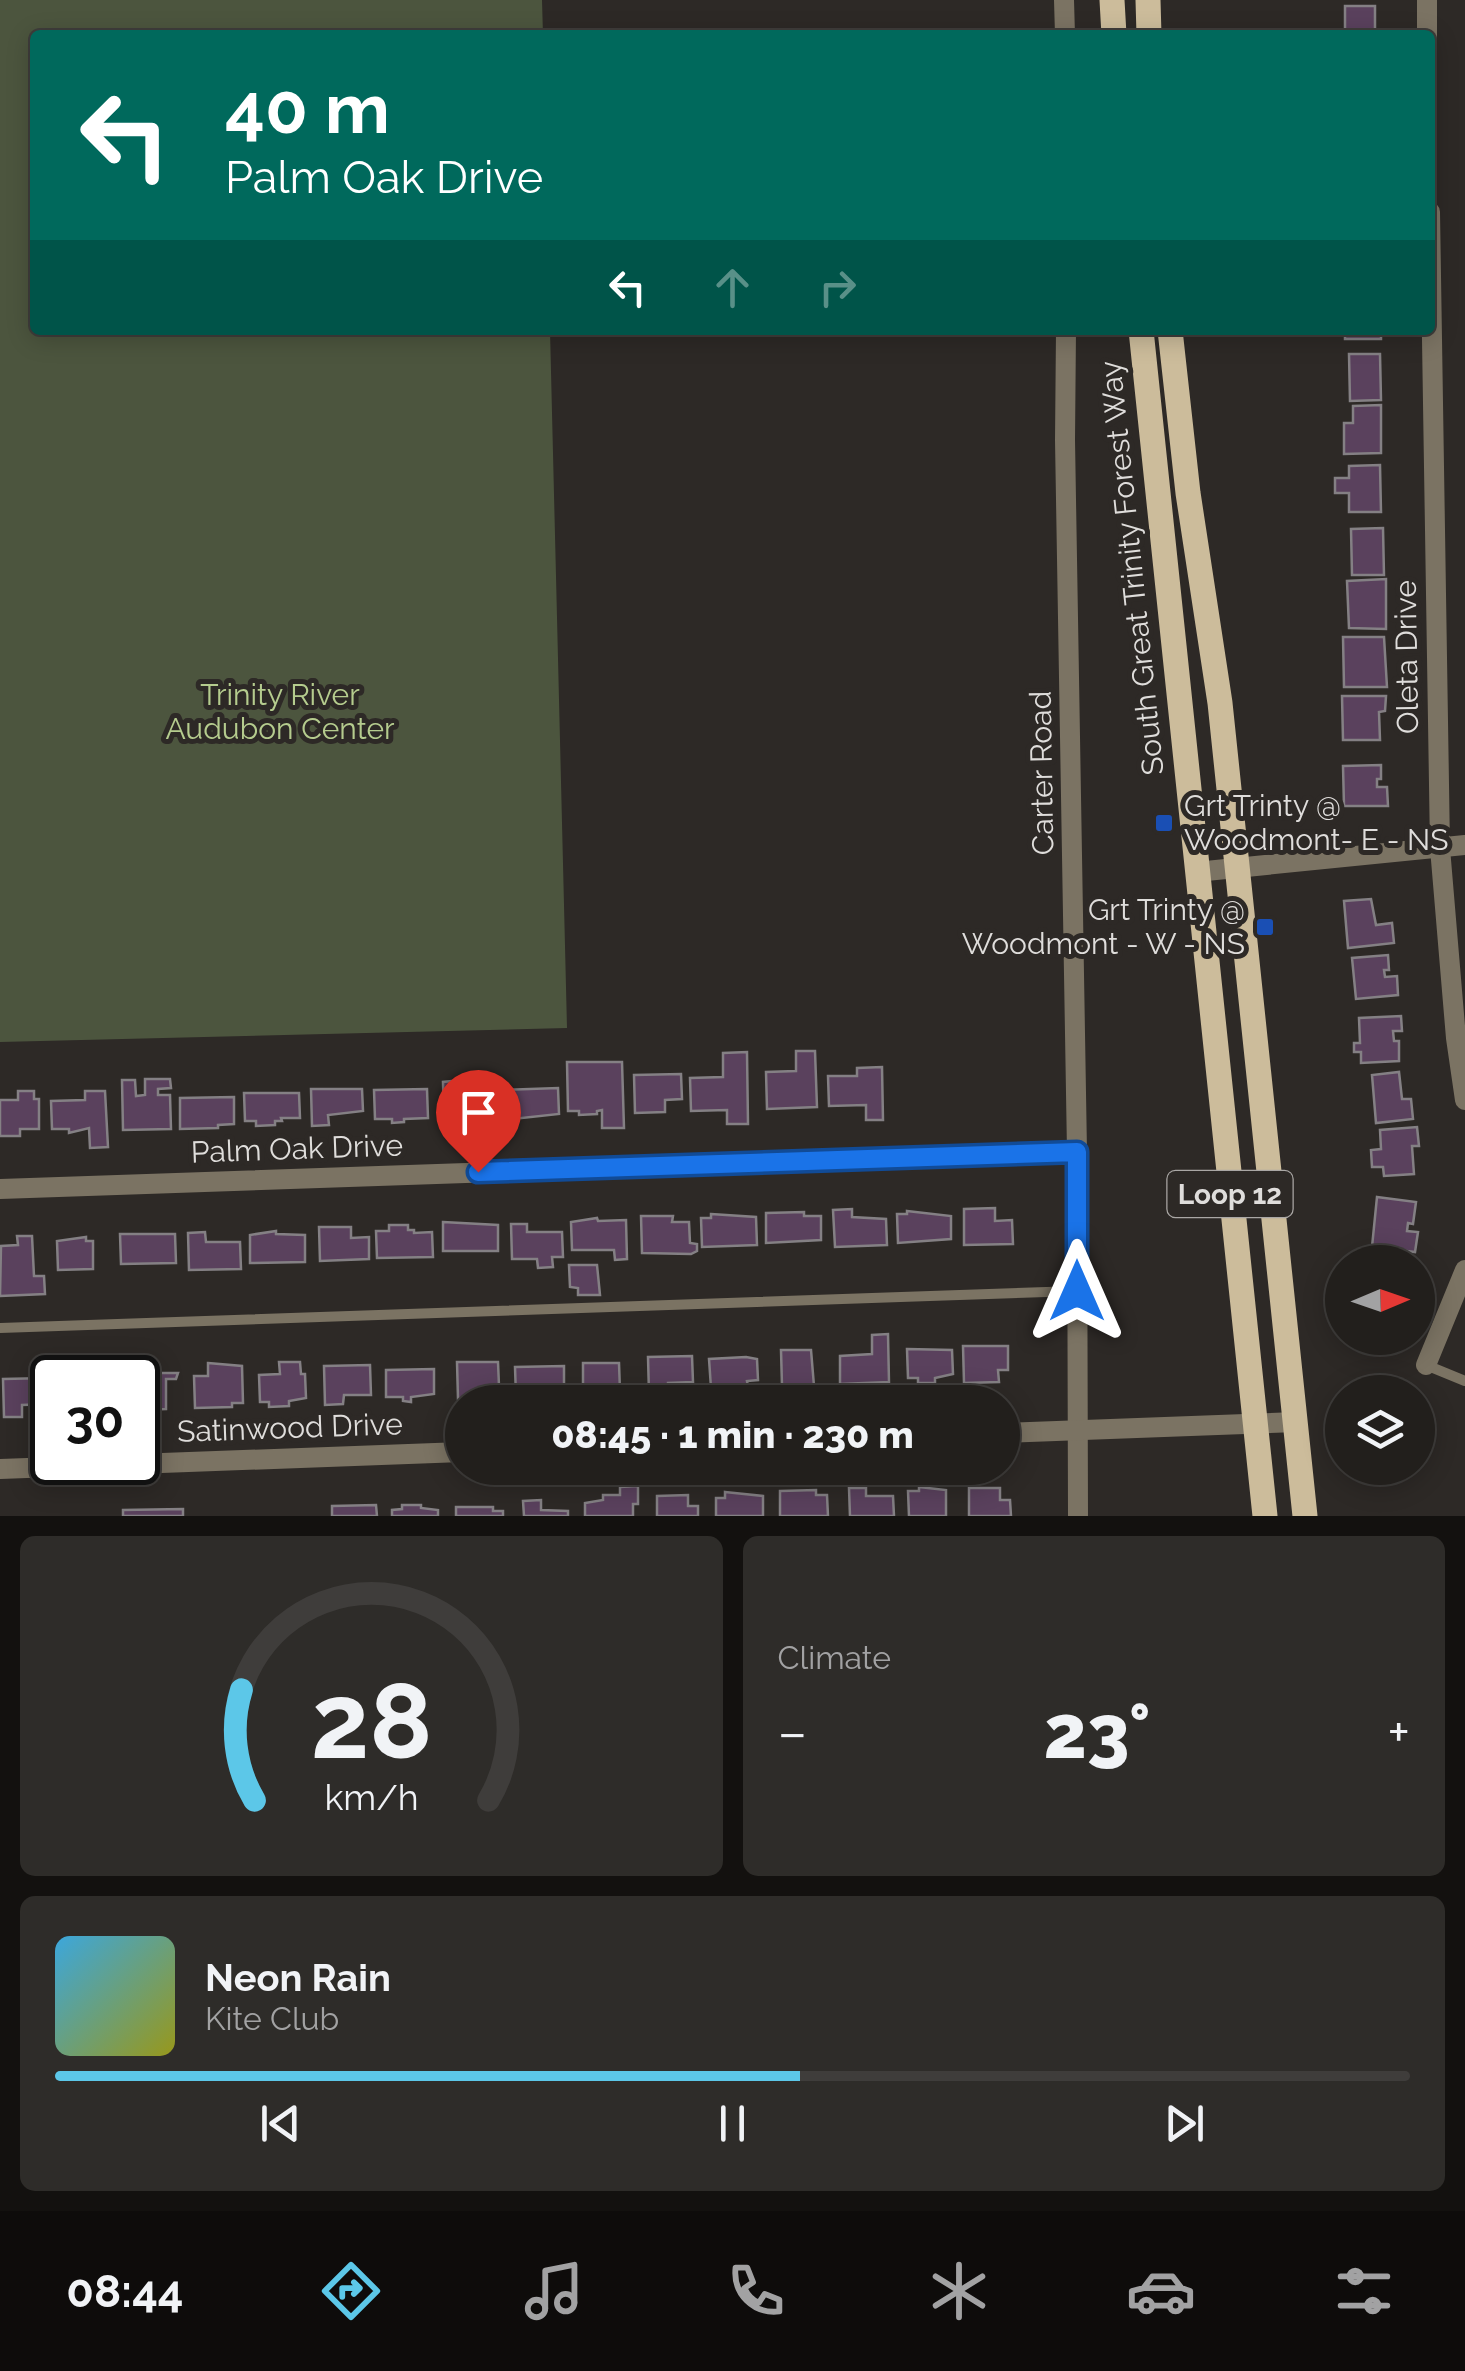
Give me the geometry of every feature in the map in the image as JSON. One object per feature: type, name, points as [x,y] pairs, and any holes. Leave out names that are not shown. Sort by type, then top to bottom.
[{"type":"main road","points":[[1112,0],[1114,30]]},
{"type":"main road","points":[[1148,0],[1150,30]]},
{"type":"main road","name":"South Great Trinity Forest Way","points":[[1142,335],[1265,1516]]},
{"type":"main road","name":"Loop 12","points":[[1171,335],[1188,493],[1220,704],[1306,1516]]},
{"type":"street","points":[[1064,0],[1064,30]]},
{"type":"street","points":[[1426,0],[1427,30]]},
{"type":"street","name":"Carter Road","points":[[1066,335],[1078,1516]]},
{"type":"street","name":"Oleta Drive","points":[[1432,335],[1440,848],[1465,1100]]},
{"type":"street","points":[[1196,872],[1465,846]]},
{"type":"street","name":"Palm Oak Drive","points":[[0,1188],[1077,1152]]},
{"type":"street","points":[[1426,1364],[1465,1270]]},
{"type":"street","points":[[1020,1432],[1296,1422]]},
{"type":"street","name":"Satinwood Drive","points":[[0,1469],[445,1453]]},
{"type":"lane","points":[[0,1328],[1077,1291]]},
{"type":"lane","points":[[1426,1364],[1465,1381]]},
{"type":"green space","name":"Trinity River Audubon Center","points":[[0,0],[542,0],[543,30],[30,30],[30,335],[550,335],[567,1028],[0,1042]]},
{"type":"building","points":[[1345,6],[1375,6],[1375,30],[1345,30]]},
{"type":"building","points":[[1345,335],[1381,335],[1381,339],[1345,339]]},
{"type":"building","points":[[1349,354],[1380,354],[1381,400],[1350,401]]},
{"type":"building","points":[[1381,405],[1381,453],[1344,454],[1344,423],[1353,423],[1353,406]]},
{"type":"building","points":[[1380,465],[1381,512],[1349,512],[1349,493],[1335,493],[1335,478],[1349,478],[1349,466]]},
{"type":"building","points":[[1383,528],[1384,575],[1352,575],[1351,529]]},
{"type":"building","points":[[1386,579],[1386,629],[1349,628],[1347,581]]},
{"type":"building","points":[[1343,637],[1384,637],[1387,687],[1344,687]]},
{"type":"building","points":[[1342,696],[1386,696],[1385,711],[1379,712],[1380,740],[1343,740]]},
{"type":"building","points":[[1381,765],[1377,787],[1387,787],[1388,806],[1344,806],[1343,766]]},
{"type":"building","points":[[1371,899],[1376,925],[1392,923],[1394,943],[1348,948],[1344,901]]},
{"type":"building","points":[[1388,955],[1389,970],[1384,970],[1385,977],[1397,976],[1398,995],[1356,999],[1352,958]]},
{"type":"building","points":[[1401,1016],[1402,1031],[1393,1031],[1394,1041],[1399,1041],[1399,1061],[1361,1063],[1361,1052],[1354,1052],[1354,1043],[1360,1043],[1359,1018]]},
{"type":"building","points":[[796,1051],[815,1051],[817,1107],[767,1109],[766,1072],[796,1071]]},
{"type":"building","points":[[747,1052],[748,1124],[727,1124],[727,1110],[691,1111],[690,1078],[723,1077],[723,1053]]},
{"type":"building","points":[[567,1062],[622,1062],[624,1128],[602,1128],[602,1110],[579,1115],[579,1111],[568,1111]]},
{"type":"building","points":[[882,1067],[883,1120],[866,1120],[866,1105],[829,1106],[828,1076],[857,1076],[857,1068]]},
{"type":"building","points":[[1399,1072],[1402,1099],[1411,1099],[1413,1119],[1376,1123],[1372,1075]]},
{"type":"building","points":[[681,1074],[682,1099],[665,1100],[665,1112],[635,1113],[634,1075]]},
{"type":"building","points":[[145,1079],[170,1079],[171,1088],[158,1089],[158,1095],[170,1095],[171,1129],[123,1130],[122,1080],[135,1080],[136,1096],[145,1095]]},
{"type":"building","points":[[493,1081],[494,1118],[444,1120],[443,1082]]},
{"type":"building","points":[[558,1088],[559,1114],[504,1120],[503,1090]]},
{"type":"building","points":[[311,1089],[362,1089],[363,1111],[328,1115],[329,1125],[312,1126]]},
{"type":"building","points":[[427,1089],[428,1118],[392,1123],[392,1119],[375,1119],[374,1090]]},
{"type":"building","points":[[18,1091],[34,1091],[34,1099],[39,1099],[39,1129],[20,1129],[20,1136],[0,1136],[0,1100],[18,1100]]},
{"type":"building","points":[[85,1091],[105,1091],[108,1147],[90,1148],[89,1128],[69,1133],[69,1129],[52,1129],[51,1101],[85,1100]]},
{"type":"building","points":[[244,1093],[299,1093],[300,1118],[281,1118],[275,1125],[256,1126],[256,1121],[245,1121]]},
{"type":"building","points":[[234,1097],[234,1124],[180,1129],[180,1098]]},
{"type":"building","points":[[1417,1127],[1419,1146],[1412,1146],[1414,1174],[1384,1176],[1383,1167],[1372,1167],[1371,1150],[1381,1149],[1380,1130]]},
{"type":"building","points":[[1377,1197],[1416,1202],[1413,1224],[1408,1223],[1407,1231],[1418,1232],[1416,1245],[1372,1245]]},
{"type":"building","points":[[995,1208],[995,1221],[1012,1220],[1013,1244],[964,1245],[964,1209]]},
{"type":"building","points":[[852,1209],[852,1217],[886,1219],[887,1245],[835,1247],[833,1210]]},
{"type":"building","points":[[907,1211],[951,1216],[951,1239],[898,1243],[897,1214]]},
{"type":"building","points":[[804,1212],[804,1216],[821,1216],[821,1240],[766,1243],[766,1213]]},
{"type":"building","points":[[711,1214],[756,1217],[757,1245],[702,1247],[701,1218],[711,1218]]},
{"type":"building","points":[[641,1216],[673,1216],[672,1222],[689,1222],[690,1243],[697,1244],[697,1251],[642,1253]]},
{"type":"building","points":[[597,1218],[626,1220],[627,1259],[615,1260],[614,1250],[572,1250],[571,1222]]},
{"type":"building","points":[[443,1222],[498,1225],[498,1251],[443,1251]]},
{"type":"building","points":[[511,1224],[527,1224],[527,1232],[562,1232],[563,1257],[552,1257],[553,1267],[538,1268],[537,1259],[512,1259]]},
{"type":"building","points":[[389,1225],[408,1225],[414,1233],[432,1232],[433,1257],[377,1258],[376,1231],[389,1231]]},
{"type":"building","points":[[319,1227],[351,1227],[351,1238],[369,1237],[369,1259],[320,1261]]},
{"type":"building","points":[[276,1231],[305,1235],[305,1262],[250,1263],[250,1235]]},
{"type":"building","points":[[205,1232],[206,1242],[240,1242],[241,1269],[189,1270],[188,1233]]},
{"type":"building","points":[[120,1234],[175,1234],[176,1263],[121,1264]]},
{"type":"building","points":[[17,1236],[32,1236],[34,1276],[44,1276],[45,1294],[0,1296],[1,1246],[18,1245]]},
{"type":"building","points":[[86,1237],[86,1241],[93,1241],[93,1269],[58,1270],[57,1241]]},
{"type":"building","points":[[569,1265],[597,1265],[600,1295],[578,1295],[578,1288],[570,1287]]},
{"type":"building","points":[[888,1334],[889,1382],[840,1384],[840,1356],[872,1354],[872,1335]]},
{"type":"building","points":[[963,1346],[1008,1346],[1008,1370],[998,1370],[999,1382],[964,1383]]},
{"type":"building","points":[[907,1349],[952,1350],[953,1374],[935,1378],[935,1383],[918,1383],[918,1378],[908,1378]]},
{"type":"building","points":[[781,1350],[811,1350],[814,1385],[782,1385]]},
{"type":"building","points":[[692,1356],[693,1382],[649,1385],[648,1357]]},
{"type":"building","points":[[709,1359],[757,1359],[758,1380],[747,1381],[748,1385],[711,1385]]},
{"type":"building","points":[[279,1362],[300,1362],[306,1398],[289,1401],[289,1406],[269,1407],[269,1402],[260,1402],[259,1375],[280,1374]]},
{"type":"building","points":[[457,1362],[498,1362],[499,1385],[458,1385]]},
{"type":"building","points":[[208,1363],[242,1366],[243,1403],[195,1408],[194,1376],[208,1376]]},
{"type":"building","points":[[583,1363],[619,1363],[620,1385],[583,1385]]},
{"type":"building","points":[[370,1365],[371,1395],[344,1395],[343,1404],[325,1405],[324,1366]]},
{"type":"building","points":[[564,1366],[564,1385],[516,1385],[515,1367]]},
{"type":"building","points":[[434,1369],[434,1394],[411,1397],[411,1402],[403,1401],[403,1397],[386,1397],[386,1370]]},
{"type":"building","points":[[160,1373],[178,1373],[176,1379],[166,1379],[166,1409],[160,1409]]},
{"type":"building","points":[[30,1378],[30,1405],[22,1405],[22,1417],[4,1417],[3,1379]]},
{"type":"building","points":[[638,1486],[633,1516],[585,1516],[585,1503],[603,1500],[603,1495],[620,1495],[620,1487]]},
{"type":"building","points":[[919,1487],[946,1490],[946,1516],[909,1516],[908,1491],[919,1491]]},
{"type":"building","points":[[849,1488],[866,1488],[866,1496],[893,1496],[894,1516],[850,1516]]},
{"type":"building","points":[[969,1488],[1000,1488],[1000,1500],[1010,1500],[1011,1516],[969,1516]]},
{"type":"building","points":[[816,1490],[816,1495],[827,1495],[828,1516],[780,1516],[780,1491]]},
{"type":"building","points":[[725,1492],[763,1496],[763,1516],[716,1516],[716,1498],[725,1498]]},
{"type":"building","points":[[688,1495],[688,1506],[698,1506],[698,1516],[657,1516],[657,1496]]},
{"type":"building","points":[[541,1500],[541,1510],[568,1511],[568,1516],[524,1516],[523,1501]]},
{"type":"building","points":[[376,1505],[377,1516],[332,1516],[332,1506]]},
{"type":"building","points":[[402,1505],[438,1510],[438,1516],[392,1516],[392,1510],[402,1509]]},
{"type":"building","points":[[456,1507],[493,1507],[493,1511],[503,1511],[503,1516],[456,1516]]},
{"type":"building","points":[[183,1509],[183,1516],[123,1516],[123,1510]]},
{"type":"place","name":"Grt Trinty @ Woodmont- E - NS","points":[[1164,823]]},
{"type":"place","name":"Grt Trinty @ Woodmont - W - NS","points":[[1265,927]]},
{"type":"route","points":[[478,1172],[1077,1152],[1077,1291]]}]
